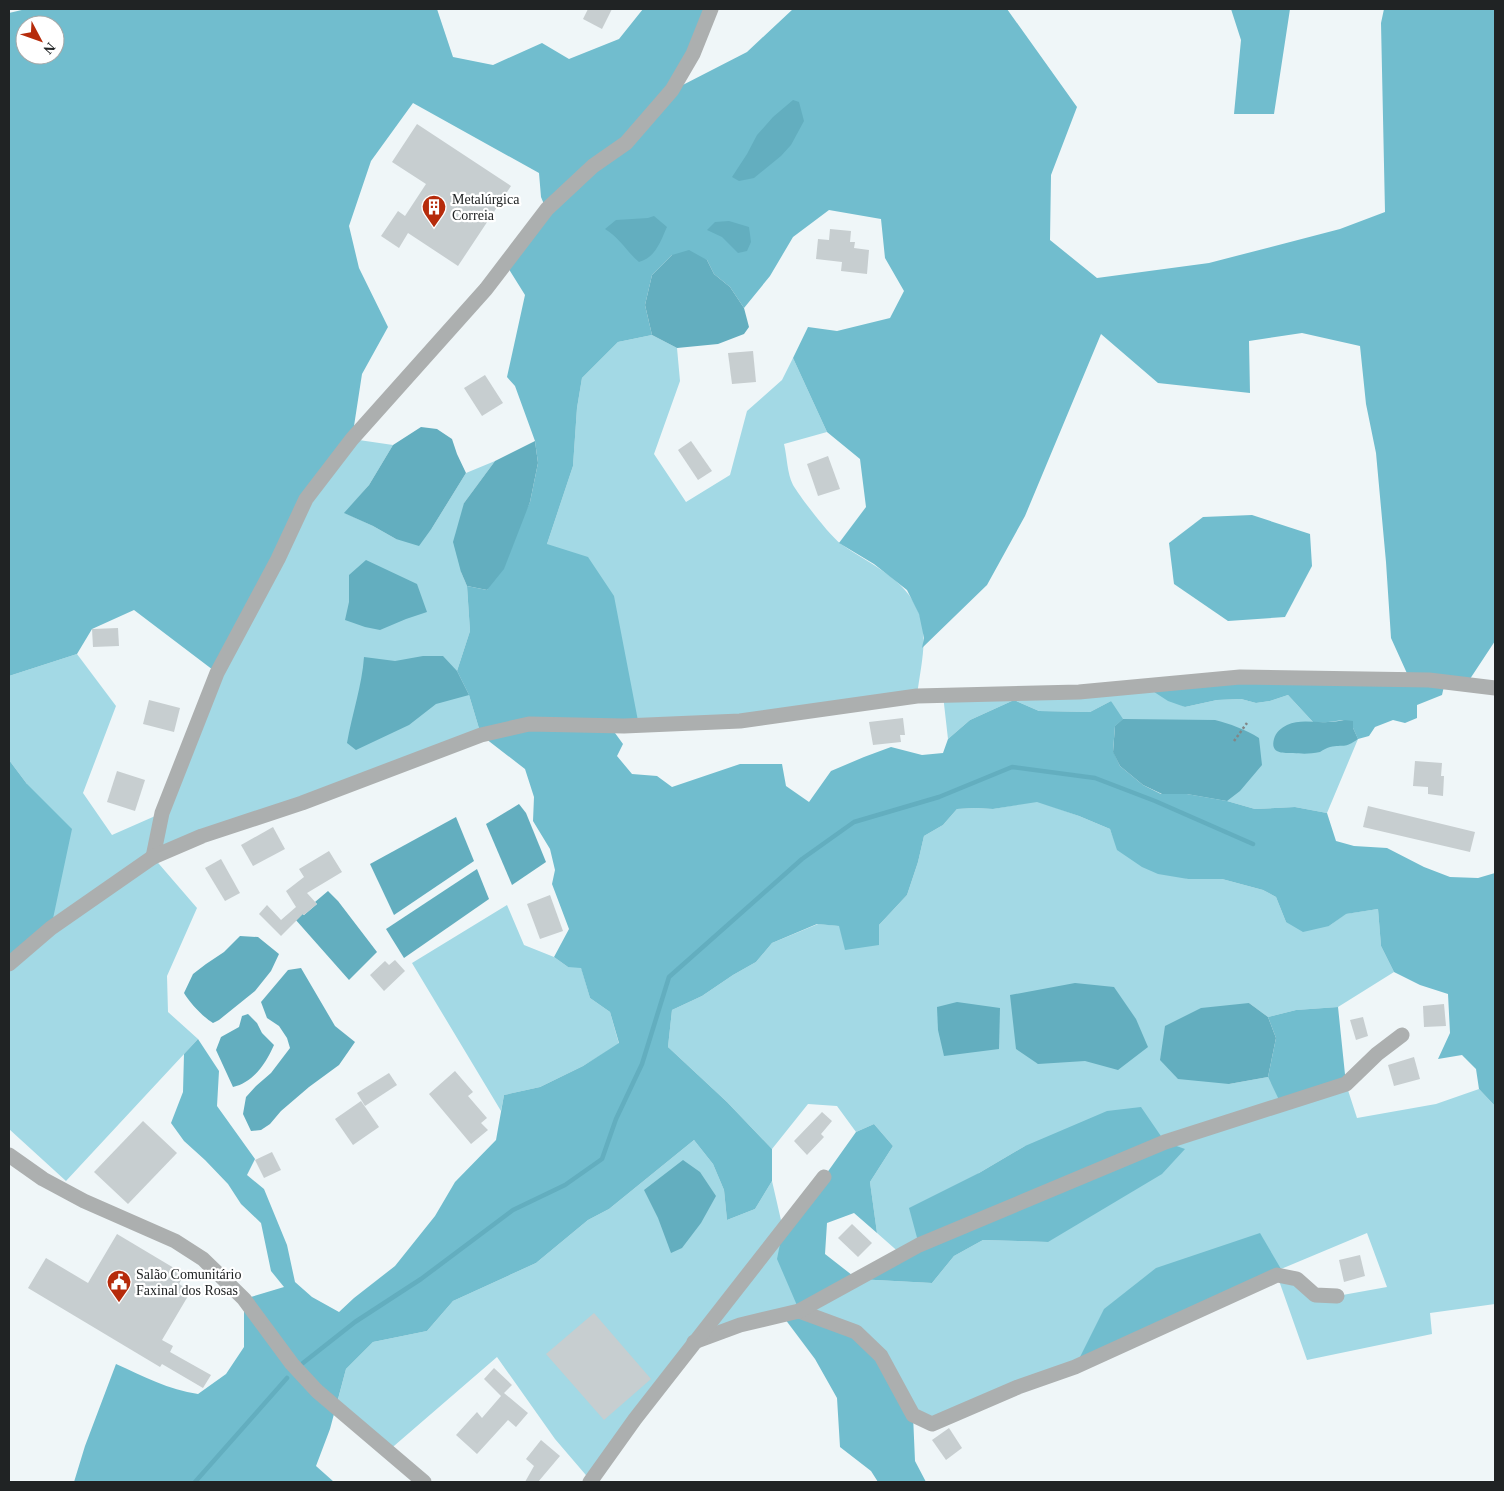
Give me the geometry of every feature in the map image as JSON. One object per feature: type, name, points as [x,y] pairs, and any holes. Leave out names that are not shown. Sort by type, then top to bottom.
[{"type":"street","points":[[153,857],[162,813],[217,673],[278,559],[306,499],[352,439],[486,289],[546,209],[593,166],[626,143],[672,90],[693,54],[711,9]]},
{"type":"street","points":[[9,964],[50,928],[153,857],[202,836],[302,803],[481,734],[529,724],[624,726],[740,721],[917,696],[1079,692],[1240,677],[1429,680],[1495,688]]},
{"type":"street","points":[[694,1342],[740,1326],[799,1311],[919,1245],[1165,1142],[1346,1084],[1377,1054],[1402,1035]]},
{"type":"street","points":[[9,1155],[43,1179],[84,1201],[175,1241],[203,1258],[244,1299],[292,1364],[317,1391],[424,1482]]},
{"type":"street","points":[[590,1482],[694,1342],[824,1177]]},
{"type":"street","points":[[799,1311],[856,1332],[882,1356],[913,1415],[932,1424],[1018,1387],[1075,1366],[1277,1275],[1297,1279],[1315,1295],[1337,1296]]},
{"type":"path","points":[[1234,741],[1247,723]]},
{"type":"shaded area","points":[[26,9],[437,9],[453,57],[493,65],[542,43],[569,59],[619,39],[643,9],[711,9],[673,90],[747,52],[793,9],[1007,9],[1077,107],[1051,175],[1050,240],[1097,278],[1209,263],[1340,229],[1385,212],[1381,23],[1384,9],[1495,9],[1495,641],[1466,685],[1445,682],[1442,695],[1417,705],[1417,718],[1405,723],[1393,720],[1375,727],[1369,736],[1358,739],[1353,728],[1344,720],[1313,722],[1288,695],[1256,703],[1241,699],[1217,700],[1185,707],[1168,701],[1145,686],[1410,680],[1391,638],[1376,453],[1366,404],[1360,346],[1302,333],[1249,341],[1250,393],[1158,383],[1101,334],[1025,516],[987,585],[922,648],[924,638],[919,614],[907,590],[874,564],[839,543],[866,507],[860,459],[827,432],[793,358],[808,327],[837,331],[890,318],[904,291],[885,258],[881,219],[829,210],[793,237],[770,276],[744,308],[730,287],[714,274],[707,260],[672,255],[652,275],[645,305],[652,335],[618,342],[582,378],[577,408],[573,466],[547,544],[588,557],[614,596],[639,726],[615,733],[623,744],[617,756],[632,774],[657,776],[672,787],[740,764],[782,764],[786,786],[809,802],[831,771],[891,747],[922,755],[943,753],[948,739],[970,720],[1014,700],[1039,711],[1090,712],[1111,701],[1123,719],[1115,726],[1113,751],[1120,766],[1143,785],[1161,794],[1187,794],[1227,801],[1255,809],[1295,807],[1327,813],[1336,841],[1354,846],[1387,848],[1424,867],[1450,877],[1478,878],[1495,873],[1495,1106],[1479,1089],[1476,1069],[1462,1055],[1438,1059],[1450,1033],[1448,994],[1420,985],[1394,972],[1381,946],[1378,909],[1346,914],[1329,926],[1303,932],[1286,922],[1276,897],[1263,890],[1222,879],[1188,879],[1158,874],[1142,867],[1117,850],[1110,829],[1079,816],[1037,802],[993,809],[957,809],[943,825],[924,836],[907,895],[879,925],[879,945],[845,950],[839,926],[817,924],[772,943],[756,962],[702,996],[672,1010],[668,1047],[727,1102],[772,1149],[772,1181],[755,1209],[727,1220],[724,1190],[713,1164],[694,1140],[609,1209],[588,1220],[536,1263],[453,1301],[427,1331],[373,1342],[346,1369],[330,1429],[316,1466],[334,1482],[74,1482],[85,1446],[116,1364],[166,1386],[198,1394],[226,1374],[244,1347],[244,1299],[284,1287],[271,1271],[261,1223],[241,1204],[228,1184],[184,1141],[171,1123],[183,1092],[184,1054],[198,1039],[219,1071],[217,1106],[255,1159],[247,1175],[264,1189],[287,1245],[295,1282],[312,1297],[339,1312],[395,1266],[435,1216],[455,1182],[496,1140],[504,1095],[540,1087],[583,1066],[619,1043],[610,1012],[590,998],[581,968],[568,967],[554,957],[569,929],[552,884],[555,870],[550,849],[533,821],[534,797],[525,769],[481,735],[469,695],[457,671],[470,631],[467,586],[487,590],[530,502],[538,463],[535,441],[515,386],[507,377],[525,295],[505,263],[546,209],[541,197],[539,173],[413,103],[371,161],[349,226],[359,268],[388,327],[362,374],[352,439],[306,499],[217,673],[134,610],[92,629],[77,654],[9,676],[9,13]]},
{"type":"shaded area","points":[[1231,9],[1290,9],[1274,114],[1234,114],[1241,40]]},
{"type":"shaded area","points":[[793,100],[799,102],[804,121],[791,145],[781,156],[754,178],[739,181],[732,177],[757,135],[773,117]]},
{"type":"shaded area","points":[[654,216],[667,227],[660,243],[650,257],[639,262],[615,236],[605,229],[616,220]]},
{"type":"shaded area","points":[[729,221],[749,227],[751,242],[747,251],[738,253],[722,237],[707,230],[715,222]]},
{"type":"shaded area","points":[[689,250],[707,260],[714,274],[730,287],[744,308],[749,327],[744,334],[718,344],[677,348],[652,335],[645,305],[652,275],[672,255]]},
{"type":"shaded area","points":[[652,335],[677,348],[680,381],[654,454],[686,502],[730,475],[747,411],[782,380],[793,358],[827,432],[784,444],[791,480],[823,525],[841,544],[886,573],[905,590],[913,601],[922,623],[924,643],[917,696],[639,726],[547,544],[573,466],[577,408],[582,378],[618,342]]},
{"type":"shaded area","points":[[421,427],[437,429],[452,439],[466,473],[419,546],[396,539],[344,513],[369,485],[393,445]]},
{"type":"shaded area","points":[[352,439],[393,445],[369,485],[345,513],[396,539],[432,528],[466,473],[495,461],[464,503],[461,572],[467,586],[470,631],[457,671],[469,695],[481,735],[153,857],[197,908],[167,976],[168,1012],[198,1039],[66,1181],[9,1129],[9,964],[27,784],[9,760],[9,676],[77,654],[116,706],[83,793],[112,835],[162,813],[217,673],[306,499]]},
{"type":"shaded area","points":[[535,441],[538,463],[530,502],[504,569],[487,590],[467,586],[453,542],[464,503],[495,461]]},
{"type":"shaded area","points":[[1252,515],[1310,534],[1312,566],[1285,617],[1228,621],[1174,584],[1169,543],[1203,517]]},
{"type":"shaded area","points":[[366,560],[417,584],[427,612],[380,630],[345,620],[349,602],[349,575]]},
{"type":"shaded area","points":[[423,656],[443,656],[457,671],[469,695],[436,704],[409,725],[356,750],[347,743],[364,657],[395,661]]},
{"type":"shaded area","points":[[1145,686],[1185,707],[1217,700],[1241,699],[1256,703],[1288,695],[1313,722],[1353,721],[1353,728],[1358,739],[1327,813],[1295,807],[1255,809],[1227,801],[1187,794],[1162,794],[1115,726],[1111,701],[1090,712],[1039,711],[1014,700],[970,720],[948,739],[943,695]]},
{"type":"shaded area","points":[[1123,719],[1215,720],[1232,725],[1259,738],[1262,765],[1240,791],[1227,801],[1187,794],[1162,794],[1143,785],[1120,766],[1113,752],[1115,726]]},
{"type":"shaded area","points":[[1353,721],[1353,728],[1358,739],[1350,744],[1330,747],[1320,752],[1306,754],[1282,753],[1274,748],[1273,744],[1276,734],[1292,723]]},
{"type":"shaded area","points":[[9,760],[27,784],[72,829],[51,928],[9,964]]},
{"type":"shaded area","points":[[1037,801],[1110,829],[1118,850],[1188,879],[1222,879],[1263,890],[1276,897],[1286,922],[1329,926],[1345,914],[1378,909],[1381,946],[1394,972],[1338,1007],[1296,1010],[1268,1017],[1249,1003],[1229,1084],[1268,1077],[1282,1104],[1346,1084],[1357,1118],[1436,1104],[1479,1089],[1495,1106],[1495,1304],[1430,1313],[1432,1334],[1307,1360],[1277,1275],[1337,1296],[1387,1287],[1367,1233],[1281,1269],[1075,1367],[932,1424],[799,1311],[694,1342],[591,1481],[555,1439],[497,1357],[387,1452],[336,1407],[346,1369],[373,1342],[427,1331],[453,1301],[536,1263],[588,1220],[609,1209],[694,1140],[713,1164],[724,1190],[727,1220],[755,1209],[772,1181],[783,1229],[857,1279],[932,1283],[954,1256],[983,1240],[1048,1242],[1025,1146],[979,1173],[919,1245],[902,1255],[877,1233],[870,1182],[893,1146],[874,1124],[856,1132],[837,1106],[808,1104],[772,1149],[727,1102],[668,1047],[672,1010],[702,996],[756,962],[772,943],[818,924],[840,926],[879,925],[907,895],[924,836],[943,825],[957,809],[993,809]]},
{"type":"shaded area","points":[[519,804],[526,813],[546,862],[512,885],[486,824]]},
{"type":"shaded area","points":[[456,817],[474,861],[394,915],[370,864]]},
{"type":"shaded area","points":[[477,869],[489,899],[404,958],[386,929]]},
{"type":"shaded area","points":[[328,891],[338,901],[377,952],[349,980],[295,919],[301,913],[304,915],[317,904],[315,902]]},
{"type":"shaded area","points":[[507,905],[524,945],[554,957],[568,967],[581,967],[590,998],[610,1012],[619,1044],[583,1066],[540,1087],[504,1095],[501,1111],[412,963]]},
{"type":"shaded area","points":[[240,936],[258,937],[279,954],[271,971],[255,991],[213,1023],[189,1001],[184,993],[193,974],[224,952]]},
{"type":"shaded area","points":[[301,968],[335,1026],[355,1042],[339,1065],[309,1087],[281,1111],[270,1124],[261,1130],[251,1131],[243,1114],[246,1097],[271,1073],[290,1048],[287,1038],[279,1026],[267,1018],[261,1002],[288,970]]},
{"type":"shaded area","points":[[1075,983],[1114,987],[1136,1019],[1148,1047],[1118,1070],[1085,1061],[1038,1064],[1016,1049],[1010,995]]},
{"type":"shaded area","points":[[957,1002],[1000,1008],[999,1049],[944,1056],[938,1030],[937,1007]]},
{"type":"shaded area","points":[[1249,1003],[1268,1017],[1276,1038],[1268,1077],[1229,1084],[1178,1079],[1160,1060],[1165,1026],[1201,1008]]},
{"type":"shaded area","points":[[1338,1007],[1346,1084],[1281,1104],[1268,1077],[1276,1038],[1268,1017],[1296,1010]]},
{"type":"shaded area","points":[[248,1014],[274,1045],[258,1071],[247,1081],[233,1087],[216,1050],[221,1037],[239,1027],[242,1016]]},
{"type":"shaded area","points":[[1141,1107],[1165,1142],[1185,1149],[1162,1174],[1048,1242],[983,1240],[954,1256],[932,1283],[857,1279],[919,1245],[909,1208],[979,1173],[1025,1146],[1107,1111]]},
{"type":"shaded area","points":[[874,1124],[893,1146],[870,1182],[877,1233],[854,1213],[827,1223],[825,1254],[857,1279],[799,1310],[777,1259],[783,1229],[856,1132]]},
{"type":"shaded area","points":[[683,1160],[700,1172],[716,1196],[701,1223],[682,1248],[671,1253],[658,1218],[644,1190]]},
{"type":"shaded area","points":[[1260,1233],[1281,1269],[1075,1367],[1104,1309],[1156,1268]]},
{"type":"shaded area","points":[[799,1310],[856,1332],[913,1415],[915,1461],[926,1482],[878,1482],[871,1471],[840,1447],[837,1398],[815,1359],[782,1315]]},
{"type":"building","points":[[588,9],[612,9],[602,29],[583,19]]},
{"type":"building","points":[[417,124],[511,186],[458,266],[408,233],[399,248],[381,236],[398,211],[405,216],[426,184],[392,162]]},
{"type":"building","points":[[830,229],[851,231],[850,242],[855,242],[854,248],[869,250],[867,274],[841,271],[842,262],[816,259],[818,239],[829,240]]},
{"type":"building","points":[[753,351],[756,382],[732,384],[728,353]]},
{"type":"building","points":[[485,375],[503,403],[482,416],[464,388]]},
{"type":"building","points":[[691,441],[712,471],[698,480],[678,450]]},
{"type":"building","points":[[828,456],[840,489],[818,496],[807,464]]},
{"type":"building","points":[[118,628],[119,646],[93,647],[92,629]]},
{"type":"building","points":[[149,700],[180,708],[174,732],[143,724]]},
{"type":"building","points":[[903,718],[905,735],[900,735],[901,742],[873,745],[869,722]]},
{"type":"building","points":[[1415,761],[1442,763],[1441,776],[1444,776],[1443,796],[1428,794],[1428,787],[1413,786]]},
{"type":"building","points":[[117,771],[145,780],[135,811],[107,802]]},
{"type":"building","points":[[1368,806],[1475,832],[1470,852],[1363,827]]},
{"type":"building","points":[[273,827],[285,849],[253,866],[241,845]]},
{"type":"building","points":[[329,851],[342,872],[307,893],[317,904],[303,914],[281,936],[259,914],[267,905],[281,920],[296,907],[286,891],[304,877],[299,869]]},
{"type":"building","points":[[221,859],[240,893],[225,901],[205,868]]},
{"type":"building","points":[[550,895],[563,931],[540,939],[527,904]]},
{"type":"building","points":[[395,960],[405,971],[384,991],[370,975],[385,961],[389,965]]},
{"type":"building","points":[[1444,1004],[1446,1026],[1424,1027],[1423,1006]]},
{"type":"building","points":[[1363,1017],[1368,1036],[1356,1040],[1350,1020]]},
{"type":"building","points":[[1414,1057],[1420,1079],[1394,1086],[1388,1065]]},
{"type":"building","points":[[455,1071],[473,1092],[468,1096],[487,1118],[481,1123],[488,1130],[471,1144],[429,1094]]},
{"type":"building","points":[[389,1073],[397,1085],[365,1106],[357,1093]]},
{"type":"building","points":[[361,1101],[379,1127],[353,1145],[335,1119]]},
{"type":"building","points":[[822,1112],[832,1121],[821,1134],[824,1137],[807,1155],[794,1141]]},
{"type":"building","points":[[143,1121],[177,1153],[128,1204],[94,1172]]},
{"type":"building","points":[[272,1152],[281,1170],[264,1178],[255,1160]]},
{"type":"building","points":[[852,1224],[872,1243],[858,1257],[838,1238]]},
{"type":"building","name":"Salão Comunitário Faxinal dos Rosas","points":[[117,1234],[184,1274],[179,1284],[191,1291],[162,1340],[173,1346],[170,1352],[211,1375],[203,1388],[162,1364],[160,1367],[28,1288],[46,1258],[88,1283]]},
{"type":"building","points":[[1360,1255],[1365,1276],[1344,1282],[1339,1260]]},
{"type":"building","points":[[594,1313],[651,1379],[604,1420],[546,1354]]},
{"type":"building","points":[[494,1368],[512,1385],[504,1393],[528,1413],[516,1427],[508,1420],[477,1454],[456,1435],[477,1412],[482,1418],[501,1396],[484,1379]]},
{"type":"building","points":[[949,1428],[962,1448],[946,1460],[932,1440]]},
{"type":"building","points":[[541,1440],[560,1456],[538,1482],[525,1482],[534,1466],[526,1459]]},
{"type":"waterway","points":[[303,1363],[355,1322],[421,1279],[513,1210],[565,1185],[602,1159],[616,1119],[642,1064],[669,977],[802,859],[854,822],[939,797],[1012,767],[1095,778],[1155,801],[1253,844]]},
{"type":"waterway","points":[[195,1482],[287,1378]]},
{"type":"place","name":"Metalúrgica Correia","points":[[434,228]]},
{"type":"place","name":"Salão Comunitário Faxinal dos Rosas","points":[[119,1303]]}]
